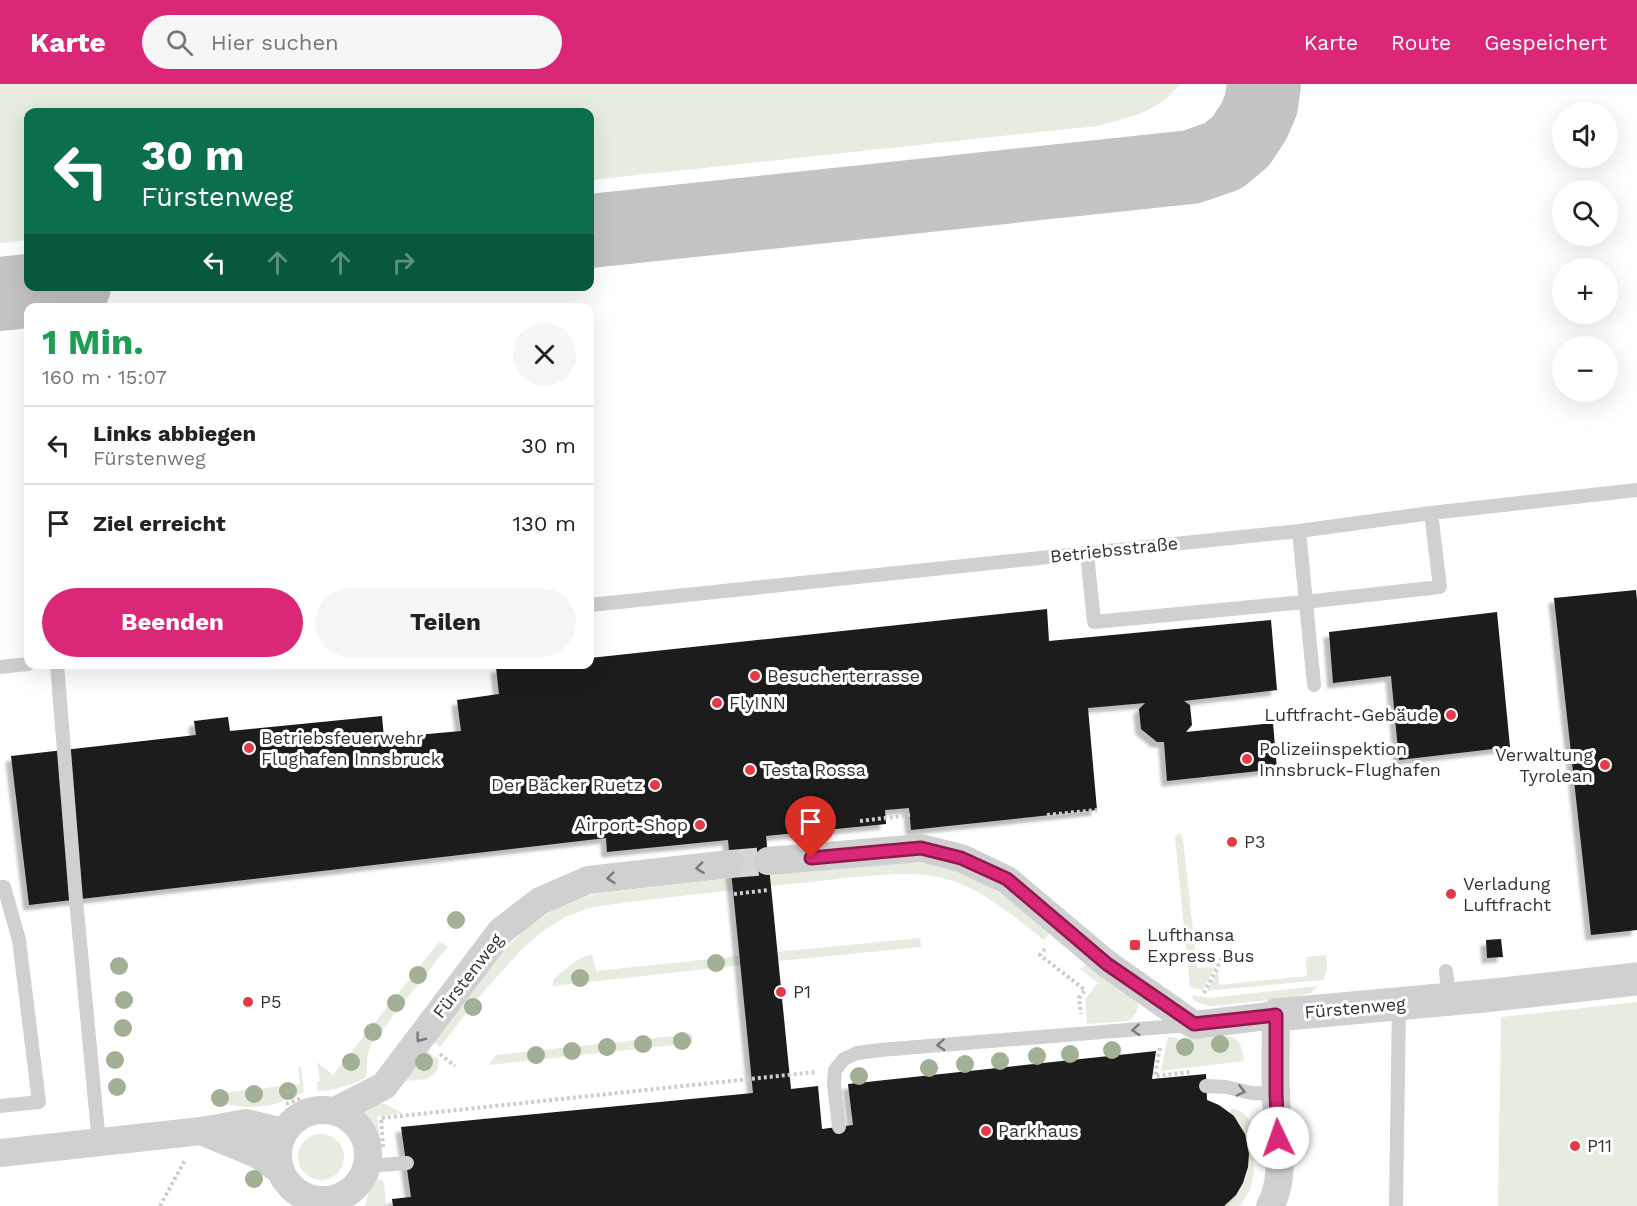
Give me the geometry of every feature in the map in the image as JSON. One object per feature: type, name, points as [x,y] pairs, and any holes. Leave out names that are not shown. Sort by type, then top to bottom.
[{"type":"street","points":[[768,861],[921,848],[961,858],[1007,879],[1107,964],[1194,1024]]},
{"type":"street","name":"Fürstenweg","points":[[335,1111],[384,1086],[501,932],[540,901],[588,880],[730,864]]},
{"type":"street","name":"Fürstenweg","points":[[1194,1024],[1399,1003],[1448,985],[1637,979]]},
{"type":"street","points":[[1270,1206],[1275,1198],[1279,1179],[1276,1015]]},
{"type":"street","points":[[317,1110],[335,1111],[347,1116],[357,1125],[375,1161],[341,1201],[311,1198],[298,1193],[288,1183],[281,1171],[278,1158],[279,1144],[292,1121],[317,1110]]},
{"type":"street","points":[[0,1153],[201,1131],[246,1123],[284,1132]]},
{"type":"street","points":[[201,1131],[257,1154],[281,1171]]},
{"type":"lane","name":"Betriebsstraße","points":[[594,605],[1299,531],[1431,513],[1637,490]]},
{"type":"lane","points":[[1087,553],[1094,622],[1305,603],[1440,587],[1431,513]]},
{"type":"lane","points":[[1299,531],[1314,686]]},
{"type":"lane","points":[[0,667],[24,664]]},
{"type":"lane","points":[[57,669],[99,1143]]},
{"type":"lane","points":[[0,887],[4,887],[19,940],[39,1102],[0,1106]]},
{"type":"lane","points":[[1396,1206],[1399,1003]]},
{"type":"lane","points":[[839,1127],[834,1084],[835,1070],[844,1059],[857,1053],[1194,1024]]},
{"type":"lane","points":[[1206,1086],[1276,1094]]},
{"type":"lane","points":[[375,1161],[407,1163]]},
{"type":"path","points":[[1047,815],[1097,810]]},
{"type":"path","points":[[860,821],[910,815]]},
{"type":"path","points":[[825,816],[826,824]]},
{"type":"path","points":[[818,817],[819,825]]},
{"type":"path","points":[[734,894],[762,891]]},
{"type":"path","points":[[1049,944],[1040,955],[1086,990],[1079,998]]},
{"type":"path","points":[[1204,993],[1225,952]]},
{"type":"path","points":[[1155,1076],[1161,1046]]},
{"type":"path","points":[[375,1161],[381,1118],[771,1077]]},
{"type":"path","points":[[160,1206],[201,1131]]},
{"type":"shaded area","points":[[0,84],[1180,84],[1162,101],[1142,112],[1096,126],[594,180],[594,108],[24,108],[24,240],[0,243]]},
{"type":"shaded area","points":[[1178,833],[1183,839],[1197,968],[1215,967],[1203,990],[1190,986],[1175,838]]},
{"type":"shaded area","points":[[903,862],[931,864],[965,874],[995,890],[1051,931],[1044,940],[983,895],[961,884],[936,877],[910,874],[883,875],[771,886],[770,874]]},
{"type":"shaded area","points":[[732,878],[733,890],[593,907],[565,917],[543,931],[521,950],[478,998],[440,1047],[430,1040],[495,960],[525,929],[552,911],[595,894]]},
{"type":"shaded area","points":[[920,938],[921,947],[778,961],[777,952]]},
{"type":"shaded area","points":[[439,942],[448,946],[372,1043],[368,1053],[366,1077],[344,1087],[318,1091],[317,1082],[320,1081],[317,1062],[333,1075]]},
{"type":"shaded area","points":[[592,954],[596,971],[739,956],[741,965],[553,986],[553,980],[567,968],[581,958]]},
{"type":"shaded area","points":[[1326,955],[1327,970],[1323,980],[1207,991],[1218,969],[1219,985],[1307,976],[1306,957]]},
{"type":"shaded area","points":[[1087,964],[1138,1003],[1136,1014],[1128,1021],[1087,1024],[1085,999],[1098,983],[1080,969]]},
{"type":"shaded area","points":[[1318,986],[1312,992],[1298,997],[1216,1006],[1194,1001],[1192,995],[1209,998]]},
{"type":"shaded area","points":[[1637,1002],[1637,1206],[1498,1206],[1501,1017]]},
{"type":"shaded area","points":[[692,1034],[693,1043],[488,1065],[496,1055]]},
{"type":"shaded area","points":[[1226,1036],[1238,1041],[1244,1061],[1161,1071],[1168,1037],[1180,1040]]},
{"type":"shaded area","points":[[422,1047],[439,1060],[437,1071],[427,1079],[404,1081]]},
{"type":"shaded area","points":[[298,1066],[301,1067],[304,1092],[282,1102],[248,1107],[212,1100],[211,1094],[300,1084]]},
{"type":"shaded area","points":[[377,1103],[385,1104],[402,1113],[377,1116],[381,1150],[374,1128],[362,1113]]},
{"type":"shaded area","points":[[1232,1109],[1243,1113],[1250,1123],[1254,1173],[1250,1190],[1241,1204],[1224,1206],[1240,1188],[1246,1177],[1248,1165],[1243,1132],[1239,1123],[1229,1113]]},
{"type":"shaded area","points":[[321,1134],[330,1135],[337,1141],[343,1148],[343,1166],[337,1173],[330,1179],[321,1180],[312,1179],[305,1173],[299,1166],[298,1157],[299,1148],[305,1141],[312,1135]]},
{"type":"shaded area","points":[[382,1180],[384,1184],[386,1206],[365,1206],[371,1184]]},
{"type":"building","name":"Verwaltung Tyrolean","points":[[1636,590],[1637,930],[1591,935],[1554,598]]},
{"type":"building","points":[[1047,609],[1049,641],[1271,620],[1277,690],[1184,701],[1190,705],[1192,725],[1186,732],[1273,723],[1277,769],[1167,781],[1164,742],[1157,742],[1141,729],[1139,709],[1145,703],[1088,708],[1097,810],[911,830],[909,808],[885,810],[886,824],[766,836],[791,1089],[818,1086],[822,1129],[853,1125],[848,1084],[1156,1051],[1152,1079],[1206,1074],[1207,1100],[1219,1105],[1234,1116],[1245,1134],[1249,1154],[1248,1167],[1236,1195],[1224,1206],[393,1206],[392,1199],[411,1197],[401,1127],[753,1093],[728,840],[607,852],[606,838],[29,905],[11,756],[196,735],[194,721],[228,717],[230,731],[382,716],[384,738],[461,731],[457,700],[499,694],[496,669],[594,669],[594,658]]},
{"type":"building","name":"Luftfracht-Gebäude","points":[[1497,612],[1510,747],[1399,760],[1391,676],[1333,683],[1329,632]]},
{"type":"building","points":[[1501,939],[1503,957],[1487,958],[1486,940]]},
{"type":"taxiway","points":[[594,231],[1191,167],[1223,156],[1241,141],[1261,105],[1264,84]]},
{"type":"taxiway","points":[[0,294],[28,291]]},
{"type":"tunnel","points":[[730,864],[768,861]]},
{"type":"place","name":"Besucherterrasse","points":[[755,676]]},
{"type":"place","name":"FlyINN","points":[[717,703]]},
{"type":"place","name":"Luftfracht-Gebäude","points":[[1451,715]]},
{"type":"place","name":"Betriebsfeuerwehr Flughafen Innsbruck","points":[[249,748]]},
{"type":"place","name":"Polizeiinspektion Innsbruck-Flughafen","points":[[1247,759]]},
{"type":"place","name":"Verwaltung Tyrolean","points":[[1605,765]]},
{"type":"place","name":"Testa Rossa","points":[[750,770]]},
{"type":"place","name":"Der Bäcker Ruetz","points":[[655,785]]},
{"type":"place","name":"Airport-Shop","points":[[700,825]]},
{"type":"place","name":"P3","points":[[1232,842]]},
{"type":"place","name":"Verladung Luftfracht","points":[[1451,894]]},
{"type":"place","name":"Lufthansa Express Bus","points":[[1135,945]]},
{"type":"place","name":"P1","points":[[781,992]]},
{"type":"place","name":"P5","points":[[248,1002]]},
{"type":"place","name":"Parkhaus","points":[[986,1131]]},
{"type":"place","name":"P11","points":[[1575,1146]]},
{"type":"route","points":[[811,858],[921,848],[961,858],[1007,879],[1107,964],[1194,1024],[1276,1015],[1278,1138]]}]
